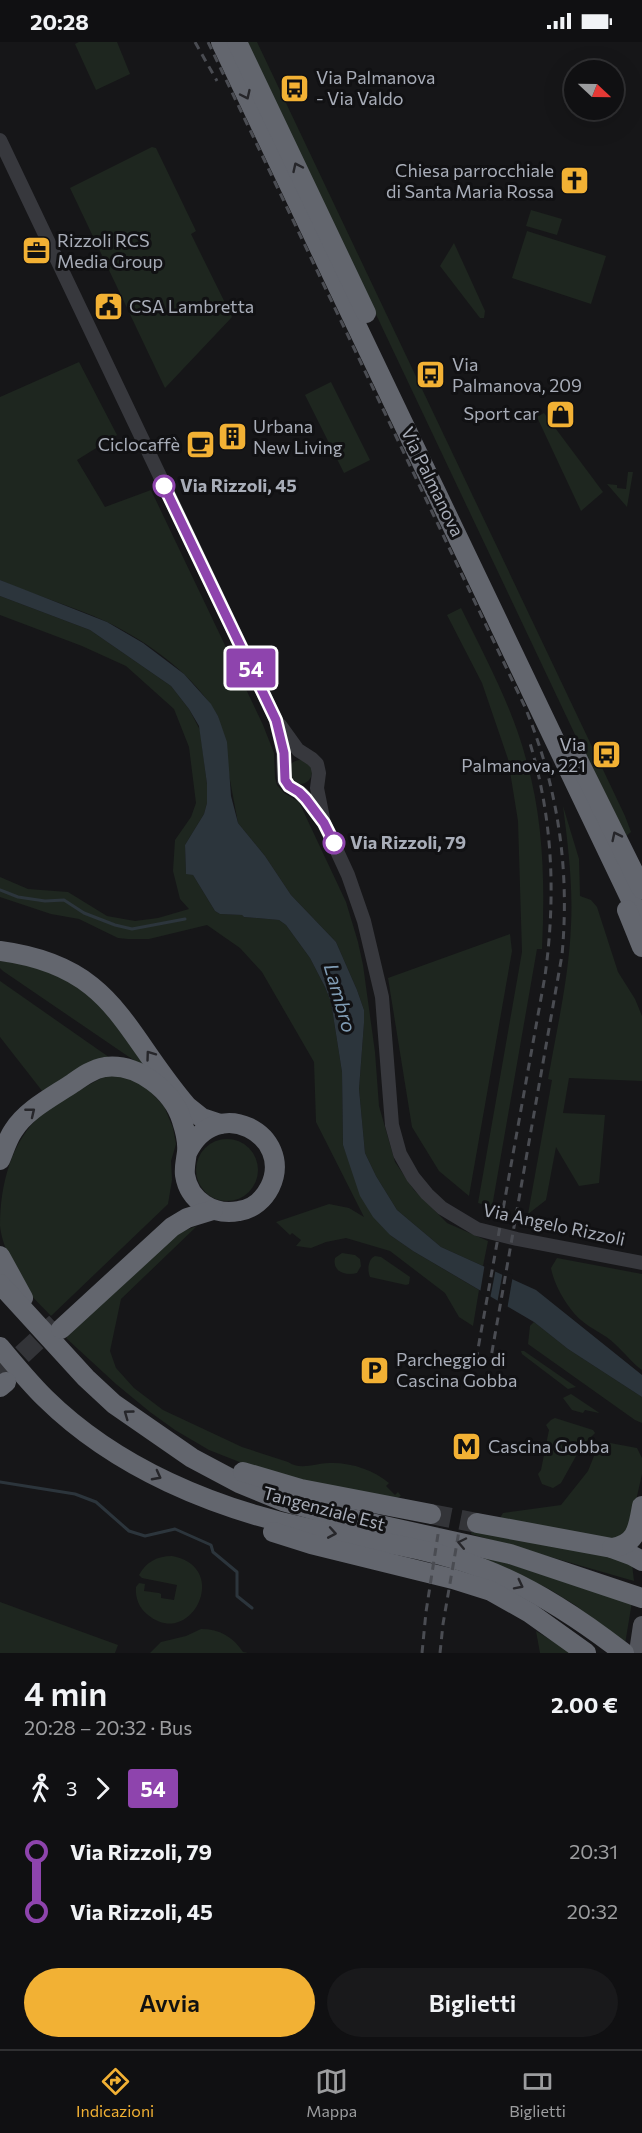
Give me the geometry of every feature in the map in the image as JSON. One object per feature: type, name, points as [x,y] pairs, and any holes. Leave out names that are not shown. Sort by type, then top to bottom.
[{"type":"highway","name":"Via Palmanova","points":[[221,42],[642,923]]},
{"type":"highway","name":"Via Palmanova","points":[[237,42],[555,714],[642,888]]},
{"type":"highway","points":[[616,870],[642,947]]},
{"type":"highway","points":[[0,951],[44,960],[93,986],[116,1010],[187,1106],[202,1118],[220,1124],[237,1123],[257,1132],[271,1150],[274,1172],[270,1188],[255,1204],[240,1211],[213,1210],[190,1216],[174,1224],[55,1330]]},
{"type":"highway","points":[[0,1160],[12,1133],[30,1113],[83,1076],[107,1067],[135,1071],[165,1093],[175,1105],[183,1121],[187,1153],[185,1168],[187,1181],[197,1198],[213,1210]]},
{"type":"highway","points":[[187,1153],[201,1133],[220,1124]]},
{"type":"highway","points":[[55,1330],[171,1215],[181,1200],[187,1181]]},
{"type":"highway","points":[[0,1256],[55,1330]]},
{"type":"highway","name":"Tangenziale Est","points":[[0,1284],[55,1330],[114,1404],[176,1447],[229,1479],[283,1501],[327,1513],[501,1551],[598,1583],[638,1592]]},
{"type":"highway","name":"Tangenziale Est","points":[[0,1347],[32,1386],[56,1408],[119,1455],[195,1495],[234,1509],[289,1524],[409,1548],[478,1567],[511,1580],[550,1601],[628,1652]]},
{"type":"highway","points":[[2,1378],[49,1407],[56,1408]]},
{"type":"highway","points":[[176,1447],[273,1482],[431,1514]]},
{"type":"highway","points":[[195,1495],[233,1517],[286,1537],[453,1579],[491,1592],[524,1609],[586,1653]]},
{"type":"highway","points":[[612,1548],[632,1539],[637,1530],[642,1506]]},
{"type":"highway","points":[[477,1523],[612,1548],[632,1555],[642,1562]]},
{"type":"main road","points":[[628,1652],[642,1625]]},
{"type":"street","name":"Via Angelo Rizzoli","points":[[0,140],[276,720],[297,749],[316,764],[317,788],[324,823],[353,888],[372,952],[383,1005],[392,1125],[400,1154],[415,1180],[431,1199],[447,1212],[477,1229],[529,1242],[642,1263]]},
{"type":"street","name":"Via Angelo Rizzoli","points":[[276,720],[284,753],[285,781],[303,796],[324,823]]},
{"type":"street","points":[[284,768],[293,757],[307,756]]},
{"type":"street","points":[[295,789],[309,789],[318,778]]},
{"type":"shaded area","points":[[79,42],[117,42],[130,74],[96,90],[75,44]]},
{"type":"shaded area","points":[[247,42],[257,42],[625,816],[631,832],[624,838]]},
{"type":"shaded area","points":[[152,147],[156,148],[196,231],[191,234],[232,317],[165,388],[70,188]]},
{"type":"shaded area","points":[[531,210],[562,219],[557,235],[526,226]]},
{"type":"shaded area","points":[[527,231],[606,256],[591,304],[512,278]]},
{"type":"shaded area","points":[[454,243],[485,311],[484,318],[480,318],[440,266]]},
{"type":"shaded area","points":[[79,362],[117,435],[77,460],[105,507],[151,490],[263,725],[274,753],[277,785],[284,793],[299,802],[346,902],[363,965],[375,1052],[379,1106],[395,1162],[414,1190],[447,1223],[488,1241],[483,1266],[441,1247],[397,1210],[376,1176],[365,1153],[359,1089],[364,1010],[357,990],[336,942],[291,895],[265,856],[238,823],[218,716],[208,701],[170,661],[123,630],[94,616],[0,580],[0,397]]},
{"type":"shaded area","points":[[331,382],[370,460],[344,473],[305,395]]},
{"type":"shaded area","points":[[544,413],[603,492],[581,511],[537,417]]},
{"type":"shaded area","points":[[628,472],[633,472],[627,507],[607,484],[626,489]]},
{"type":"shaded area","points":[[0,596],[90,630],[171,686],[189,709],[200,730],[207,784],[207,803],[204,814],[185,845],[186,873],[193,875],[215,911],[220,914],[279,920],[286,925],[310,958],[331,1002],[342,1072],[343,1145],[352,1169],[390,1235],[479,1290],[473,1326],[459,1317],[445,1293],[390,1251],[346,1238],[311,1248],[296,1246],[301,1240],[292,1233],[290,1235],[276,1222],[329,1204],[349,1208],[364,1217],[316,1122],[314,1062],[262,972],[240,948],[207,925],[149,939],[118,938],[79,919],[51,914],[0,897],[0,877],[28,889],[68,892],[107,916],[135,921],[158,918],[189,909],[180,899],[173,871],[175,840],[191,817],[196,803],[189,747],[174,709],[126,666],[82,646],[0,615]]},
{"type":"shaded area","points":[[461,608],[497,682],[520,739],[537,806],[542,853],[542,949],[537,949],[492,1207],[478,1203],[522,952],[518,821],[508,759],[482,683],[447,615]]},
{"type":"shaded area","points":[[300,760],[308,764],[312,772],[308,780],[300,784],[292,780],[288,772],[292,764]]},
{"type":"shaded area","points":[[563,806],[579,859],[580,896],[591,900],[597,907],[618,972],[635,999],[642,1016],[642,1081],[569,1078],[563,1113],[605,1115],[599,1183],[579,1186],[556,1147],[546,1200],[528,1214],[552,1080],[548,1079],[570,944],[571,880]]},
{"type":"shaded area","points":[[510,934],[512,951],[469,1196],[439,1171],[412,1127],[388,978]]},
{"type":"shaded area","points":[[0,961],[45,971],[72,982],[84,990],[115,1017],[154,1074],[3,971],[0,968]]},
{"type":"shaded area","points":[[0,981],[113,1060],[43,1092],[0,1037]]},
{"type":"shaded area","points":[[105,1076],[125,1076],[145,1086],[164,1106],[173,1128],[176,1144],[171,1161],[172,1180],[168,1204],[51,1316],[24,1286],[5,1247],[0,1226],[5,1180],[15,1150],[31,1125],[55,1104]]},
{"type":"shaded area","points":[[227,1139],[239,1141],[249,1148],[256,1158],[258,1170],[256,1182],[249,1192],[239,1199],[227,1201],[215,1199],[205,1192],[198,1182],[196,1170],[198,1158],[205,1148],[215,1141]]},
{"type":"shaded area","points":[[197,1226],[121,1299],[110,1351],[116,1368],[134,1388],[163,1410],[242,1447],[298,1466],[337,1463],[361,1468],[383,1478],[389,1483],[386,1486],[395,1495],[398,1492],[401,1496],[393,1500],[288,1481],[209,1450],[150,1412],[66,1338],[178,1233]]},
{"type":"shaded area","points":[[342,1253],[355,1255],[360,1259],[361,1266],[357,1273],[348,1274],[338,1270],[335,1258]]},
{"type":"shaded area","points":[[375,1256],[381,1257],[410,1277],[409,1284],[370,1277],[369,1265]]},
{"type":"shaded area","points":[[557,1258],[642,1274],[642,1370],[611,1340],[585,1323],[571,1310],[558,1289],[551,1268]]},
{"type":"shaded area","points":[[534,1322],[568,1349],[642,1397],[642,1423],[528,1344],[530,1326]]},
{"type":"shaded area","points":[[521,1351],[524,1351],[576,1387],[568,1389]]},
{"type":"shaded area","points":[[571,1394],[599,1413],[572,1410],[563,1398]]},
{"type":"shaded area","points":[[555,1418],[593,1430],[595,1433],[581,1447],[561,1483],[553,1488],[542,1484],[538,1474],[541,1470],[549,1430],[546,1425]]},
{"type":"shaded area","points":[[610,1443],[637,1448],[642,1458],[642,1474],[629,1532],[619,1542],[500,1518],[503,1513],[561,1505],[588,1471],[598,1446]]},
{"type":"shaded area","points":[[472,1527],[621,1555],[632,1564],[634,1581],[471,1534]]},
{"type":"shaded area","points":[[468,1551],[632,1602],[625,1644],[575,1605],[549,1589]]},
{"type":"shaded area","points":[[172,1556],[190,1563],[200,1575],[202,1589],[199,1603],[190,1615],[178,1622],[164,1623],[148,1615],[142,1609],[137,1599],[136,1587],[139,1583],[145,1584],[144,1591],[159,1593],[161,1598],[174,1600],[177,1585],[142,1578],[139,1575],[152,1561]]},
{"type":"shaded area","points":[[0,1602],[118,1645],[115,1653],[0,1653]]},
{"type":"shaded area","points":[[201,1629],[214,1630],[225,1635],[243,1652],[248,1653],[150,1653],[161,1642],[186,1636]]},
{"type":"shaded area","points":[[536,1631],[572,1653],[540,1653]]},
{"type":"water","name":"Lambro","points":[[0,580],[107,622],[143,643],[184,674],[211,704],[227,742],[231,796],[238,823],[265,856],[291,895],[336,942],[357,990],[364,1010],[359,1089],[365,1153],[397,1210],[441,1247],[536,1290],[642,1375],[642,1397],[568,1349],[534,1322],[413,1251],[390,1235],[373,1217],[360,1196],[343,1145],[342,1072],[331,1002],[310,958],[286,925],[279,920],[220,914],[215,911],[193,875],[186,874],[185,845],[204,814],[207,803],[207,784],[199,726],[171,686],[90,630],[0,596]]},
{"type":"pier","points":[[485,1263],[496,1268],[490,1299],[480,1293]]},
{"type":"pier","points":[[503,1271],[513,1275],[507,1310],[497,1304]]},
{"type":"waterway","points":[[0,890],[18,897],[45,901],[64,900],[84,913],[132,929],[185,919]]},
{"type":"waterway","points":[[0,1482],[75,1494],[96,1502],[129,1531],[145,1536],[175,1529],[211,1545],[213,1552],[237,1572],[237,1596],[252,1608]]},
{"type":"tunnel","points":[[0,1375],[56,1323]]},
{"type":"tunnel","points":[[431,1514],[477,1523]]},
{"type":"railway","points":[[195,42],[217,81]]},
{"type":"railway","points":[[208,42],[525,707],[546,767],[553,798],[563,860],[562,955],[490,1363]]},
{"type":"railway","points":[[476,1360],[545,976],[551,916],[548,827],[529,740]]},
{"type":"railway","points":[[422,1653],[439,1528]]},
{"type":"railway","points":[[440,1653],[459,1531]]},
{"type":"bus line","name":"54","points":[[164,486],[276,720],[284,753],[283,775],[285,780],[306,799],[324,823],[334,843]]},
{"type":"place","name":"Via Palmanova - Via Valdo","points":[[295,88]]},
{"type":"place","name":"Chiesa parrocchiale di Santa Maria Rossa","points":[[575,181]]},
{"type":"place","name":"Rizzoli RCS Media Group","points":[[36,251]]},
{"type":"place","name":"CSA Lambretta","points":[[108,307]]},
{"type":"place","name":"Via Palmanova, 209","points":[[431,375]]},
{"type":"place","name":"Sport car","points":[[560,414]]},
{"type":"place","name":"Urbana New Living","points":[[232,437]]},
{"type":"place","name":"Ciclocaffè","points":[[201,445]]},
{"type":"place","name":"Via Rizzoli, 45","points":[[164,486]]},
{"type":"place","name":"Via Palmanova, 221","points":[[607,755]]},
{"type":"place","name":"Via Rizzoli, 79","points":[[334,843]]},
{"type":"place","name":"Parcheggio di Cascina Gobba","points":[[375,1370]]},
{"type":"place","name":"Cascina Gobba","points":[[467,1447]]}]
